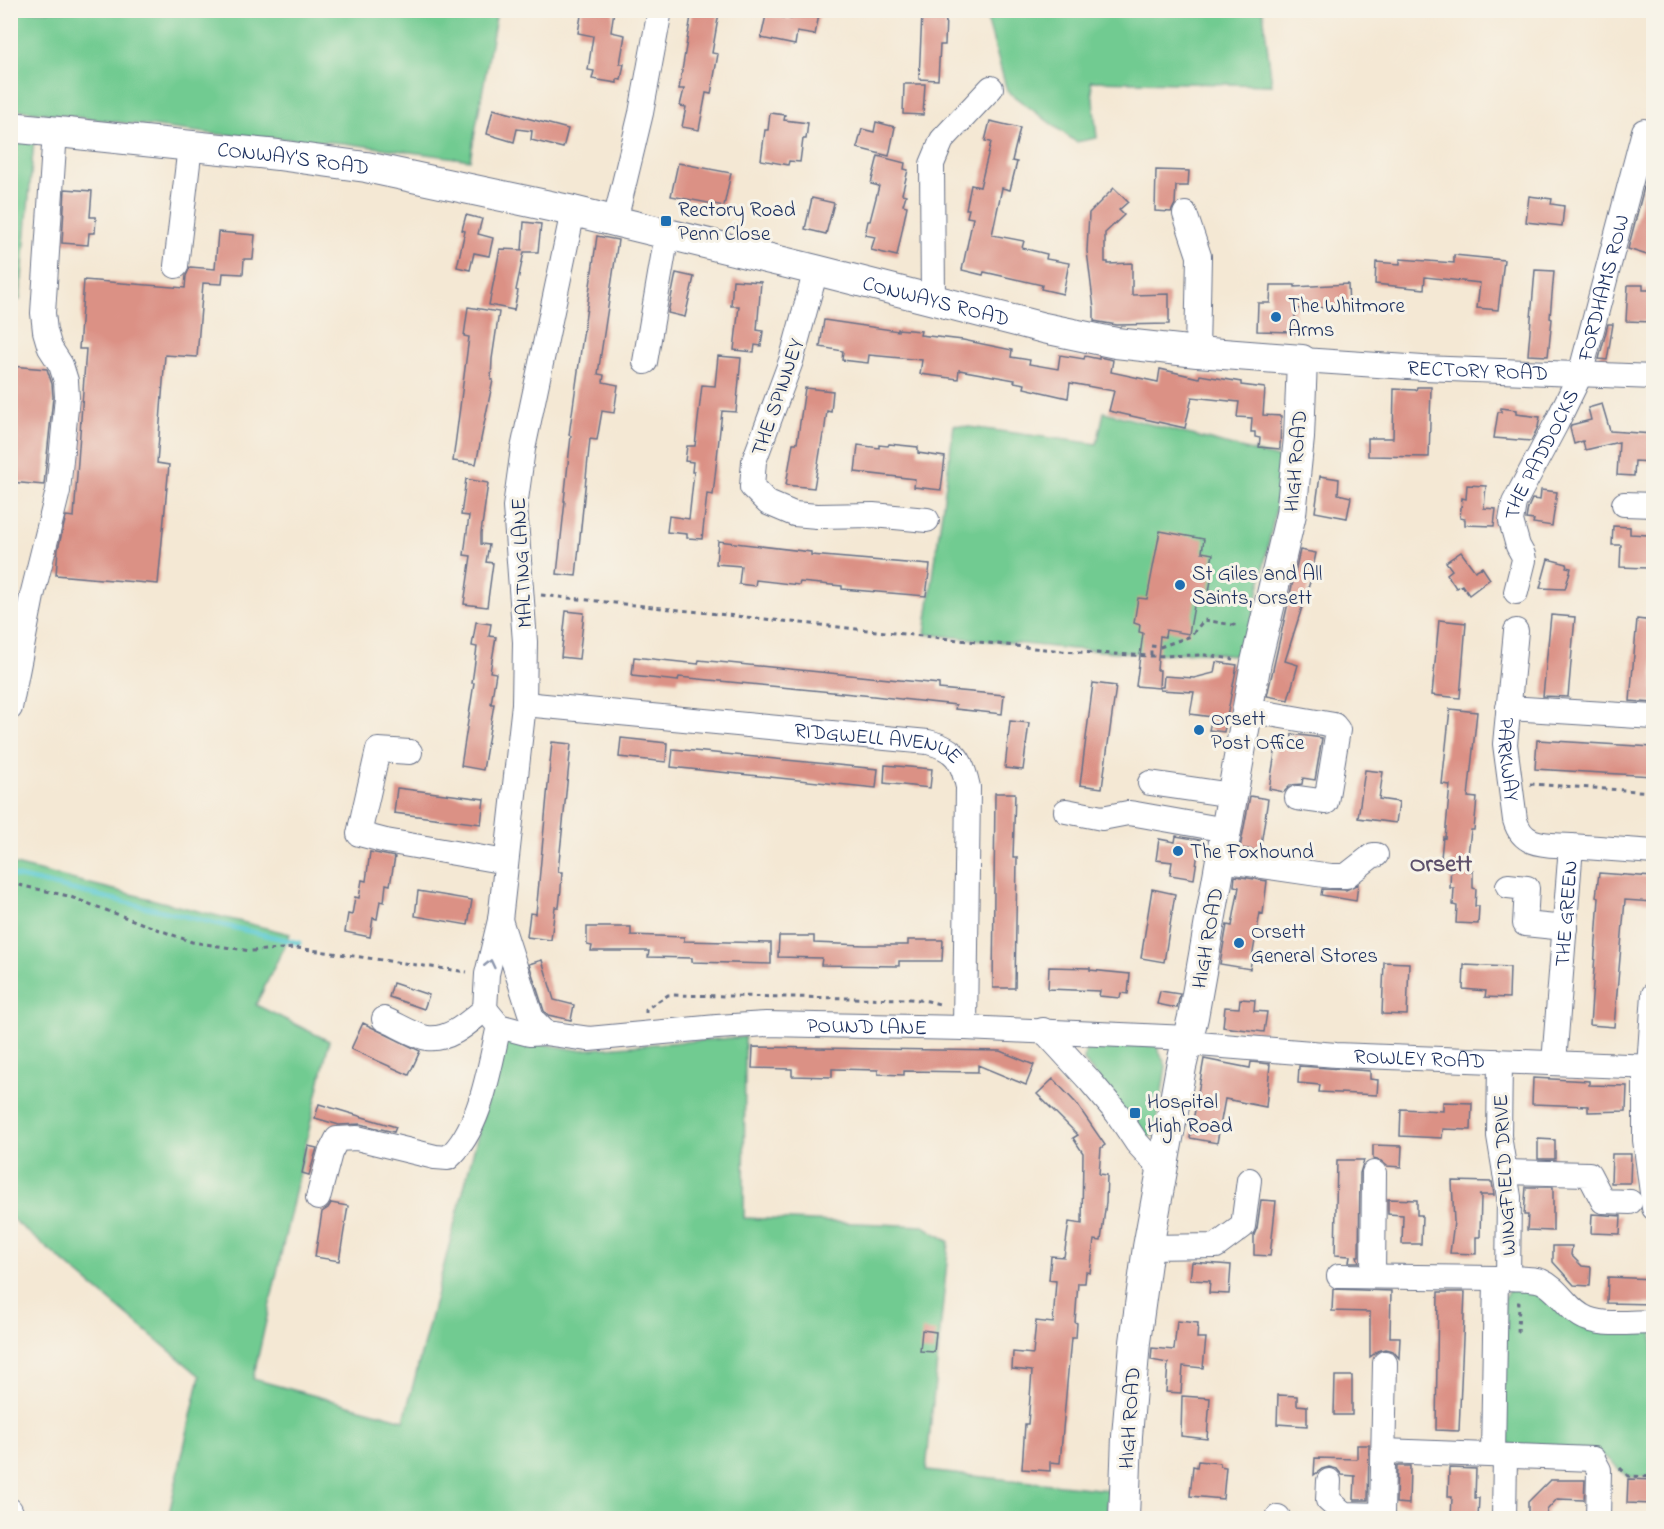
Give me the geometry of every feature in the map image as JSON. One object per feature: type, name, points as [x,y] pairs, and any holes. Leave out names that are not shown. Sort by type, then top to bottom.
[{"type":"main road","name":"CONWAY'S ROAD","points":[[10,127],[366,167],[573,211]]},
{"type":"main road","name":"CONWAYS ROAD","points":[[573,211],[1044,328],[1116,343],[1302,360]]},
{"type":"main road","name":"HIGH ROAD","points":[[1124,1518],[1127,1436],[1135,1342],[1148,1247],[1193,1017],[1256,662],[1291,514],[1299,438],[1302,360]]},
{"type":"street","points":[[615,221],[641,113],[660,10]]},
{"type":"street","points":[[933,300],[933,164],[942,140],[991,88]]},
{"type":"street","points":[[10,708],[58,491],[67,397],[66,381],[61,365],[50,348],[43,313],[55,131]]},
{"type":"street","name":"FORDHAMS ROW","points":[[1580,375],[1644,131]]},
{"type":"street","points":[[176,266],[190,146]]},
{"type":"street","name":"MALTING LANE","points":[[318,1198],[330,1153],[337,1139],[357,1138],[435,1157],[448,1158],[468,1135],[485,1083],[492,1017],[487,974],[500,920],[524,704],[525,642],[515,507],[523,449],[573,211]]},
{"type":"street","points":[[1185,214],[1198,255],[1197,352]]},
{"type":"street","points":[[645,362],[667,234]]},
{"type":"street","name":"THE SPINNEY","points":[[816,270],[791,361],[754,460],[752,487],[768,503],[795,514],[873,515],[927,520]]},
{"type":"street","name":"RECTORY ROAD","points":[[1302,360],[1423,368],[1653,377]]},
{"type":"street","name":"THE PADDOCKS","points":[[1516,591],[1524,560],[1511,520],[1514,503],[1580,375]]},
{"type":"street","points":[[1624,504],[1653,505]]},
{"type":"street","name":"PARKWAY","points":[[1516,630],[1505,744],[1518,831],[1527,839],[1540,844],[1571,846]]},
{"type":"street","name":"RIDGWELL AVENUE","points":[[524,704],[928,742],[951,750],[963,766],[968,787],[965,1019]]},
{"type":"street","points":[[1508,708],[1653,717]]},
{"type":"street","points":[[1247,710],[1334,725],[1338,730],[1326,802],[1297,798]]},
{"type":"street","points":[[410,752],[378,750],[359,834],[386,841],[507,862]]},
{"type":"street","points":[[1150,783],[1232,795]]},
{"type":"street","points":[[1066,811],[1102,818],[1128,813],[1226,830]]},
{"type":"street","name":"THE GREEN","points":[[1554,1063],[1571,846],[1653,852]]},
{"type":"street","points":[[1221,860],[1331,876],[1346,876],[1376,855]]},
{"type":"street","points":[[1508,886],[1527,888],[1525,924],[1564,928]]},
{"type":"street","name":"MALTING LANE","points":[[500,920],[532,1019],[546,1033]]},
{"type":"street","points":[[1653,994],[1645,1140],[1651,1167],[1653,1208]]},
{"type":"street","points":[[384,1019],[427,1038],[451,1034],[492,1017]]},
{"type":"street","name":"POUND LANE","points":[[492,1017],[529,1034],[546,1033],[589,1039],[766,1024],[965,1019],[1042,1030],[1187,1041]]},
{"type":"street","points":[[1042,1030],[1090,1081],[1117,1113],[1137,1143],[1162,1170]]},
{"type":"street","name":"ROWLEY ROAD","points":[[1187,1041],[1336,1055],[1649,1067]]},
{"type":"street","name":"WINGFIELD DRIVE","points":[[1500,1062],[1499,1136],[1509,1197],[1502,1278],[1499,1455],[1504,1518]]},
{"type":"street","points":[[1505,1172],[1589,1174],[1603,1201],[1630,1202]]},
{"type":"street","points":[[1372,1275],[1374,1173]]},
{"type":"street","points":[[1148,1247],[1216,1246],[1243,1226],[1249,1180]]},
{"type":"street","points":[[1339,1276],[1539,1280],[1551,1287],[1575,1312],[1586,1318],[1598,1321],[1653,1322]]},
{"type":"street","points":[[1329,1481],[1328,1500],[1344,1514],[1382,1515],[1385,1363]]},
{"type":"street","points":[[1384,1451],[1593,1459],[1599,1470],[1598,1518]]},
{"type":"street","points":[[10,1510],[13,1518]]},
{"type":"path","points":[[522,593],[1062,651],[1150,656],[1205,655],[1256,662]]},
{"type":"path","points":[[1150,656],[1151,646],[1160,647],[1191,636],[1204,620],[1265,630]]},
{"type":"path","points":[[1510,783],[1653,792]]},
{"type":"path","points":[[10,883],[68,896],[192,942],[251,951],[297,948],[487,974]]},
{"type":"path","points":[[646,1033],[646,1009],[668,995],[910,999],[928,1001],[965,1019]]},
{"type":"green space","points":[[11,11],[497,11],[470,160],[343,143],[214,134],[11,109]]},
{"type":"green space","points":[[985,11],[1263,11],[1272,85],[1091,81],[1097,138],[1076,142],[1007,91]]},
{"type":"green space","points":[[10,138],[34,140],[20,300],[11,300]]},
{"type":"green space","points":[[1104,412],[1286,460],[1245,656],[1202,652],[1149,654],[1073,649],[925,634],[954,425],[1097,444]]},
{"type":"green space","points":[[11,864],[290,934],[256,1005],[329,1041],[253,1379],[404,1420],[503,1037],[578,1050],[745,1037],[744,1218],[924,1226],[949,1242],[926,1471],[1108,1490],[1107,1518],[168,1518],[200,1376],[11,1218]]},
{"type":"green space","points":[[1091,1044],[1156,1045],[1166,1066],[1155,1135],[1148,1136],[1141,1133],[1084,1061],[1085,1051]]},
{"type":"green space","points":[[1516,1287],[1535,1287],[1573,1317],[1653,1327],[1653,1477],[1628,1477],[1606,1458],[1506,1445],[1500,1435],[1504,1299],[1509,1290]]},
{"type":"building","points":[[582,10],[614,10],[611,32],[625,35],[620,64],[624,64],[621,80],[617,79],[617,83],[592,79],[594,71],[588,70],[593,36],[578,33]]},
{"type":"building","points":[[692,10],[719,13],[712,53],[718,54],[711,94],[706,93],[699,130],[682,127],[686,107],[680,106],[684,89],[679,89]]},
{"type":"building","points":[[792,10],[820,10],[815,35],[797,32],[795,45],[761,38],[766,15],[791,19]]},
{"type":"building","points":[[922,14],[946,15],[945,45],[940,45],[938,80],[919,79]]},
{"type":"building","points":[[904,84],[925,84],[923,115],[903,114]]},
{"type":"building","points":[[493,109],[568,129],[563,148],[531,140],[532,131],[517,129],[514,142],[487,134]]},
{"type":"building","points":[[770,113],[785,115],[784,120],[808,123],[800,162],[789,161],[788,165],[761,160]]},
{"type":"building","points":[[990,121],[1020,128],[1012,161],[1017,162],[1010,190],[1002,188],[992,235],[1024,241],[1022,248],[1047,254],[1046,259],[1069,263],[1063,294],[1041,289],[1042,285],[984,272],[983,275],[962,270],[973,218],[967,217],[969,209],[966,209],[971,185],[980,187],[991,142],[985,141]]},
{"type":"building","points":[[876,122],[895,127],[889,156],[857,148],[862,129],[874,132]]},
{"type":"building","points":[[878,156],[905,163],[904,169],[908,170],[902,194],[906,195],[903,205],[907,206],[897,256],[871,250],[875,237],[865,235],[879,186],[871,184]]},
{"type":"building","points":[[1652,157],[1653,236],[1647,255],[1628,249]]},
{"type":"building","points":[[678,163],[731,173],[724,206],[671,196]]},
{"type":"building","points":[[1156,170],[1189,171],[1188,186],[1176,186],[1175,204],[1171,212],[1155,211]]},
{"type":"building","points":[[1114,188],[1128,202],[1119,210],[1124,215],[1105,233],[1105,262],[1108,264],[1132,263],[1132,295],[1169,294],[1169,324],[1117,325],[1094,321],[1087,251],[1089,213]]},
{"type":"building","points":[[65,189],[92,191],[90,217],[96,217],[95,233],[89,233],[88,245],[62,243]]},
{"type":"building","points":[[1529,196],[1552,199],[1551,204],[1564,206],[1562,226],[1526,222]]},
{"type":"building","points":[[812,198],[834,203],[826,234],[805,229]]},
{"type":"building","points":[[466,215],[482,219],[478,234],[493,238],[489,256],[474,253],[470,270],[457,267]]},
{"type":"building","points":[[524,222],[541,224],[538,252],[524,252],[514,310],[489,305],[500,249],[522,250]]},
{"type":"building","points":[[218,232],[255,235],[253,259],[244,259],[243,274],[223,273],[222,284],[203,283],[197,357],[165,355],[157,463],[169,465],[158,584],[56,575],[58,549],[66,516],[74,517],[86,349],[79,349],[84,280],[185,288],[186,276],[190,267],[215,269]]},
{"type":"building","points":[[597,236],[618,240],[598,374],[604,375],[603,382],[618,385],[614,413],[602,411],[597,440],[590,439],[576,576],[557,574],[571,436],[569,435]]},
{"type":"building","points":[[1454,255],[1504,260],[1498,310],[1477,308],[1480,283],[1425,277],[1424,289],[1375,284],[1376,262],[1400,264],[1400,259],[1454,263]]},
{"type":"building","points":[[1535,270],[1554,271],[1548,356],[1528,355]]},
{"type":"building","points":[[676,273],[694,277],[685,317],[668,313]]},
{"type":"building","points":[[733,280],[761,282],[757,330],[763,331],[761,346],[755,345],[754,352],[734,350],[739,306],[731,306]]},
{"type":"building","points":[[1348,284],[1349,308],[1295,309],[1295,332],[1257,331],[1258,303],[1270,303],[1271,285],[1295,285],[1295,287]]},
{"type":"building","points":[[1628,285],[1643,285],[1643,290],[1653,290],[1653,322],[1626,321]]},
{"type":"building","points":[[468,307],[499,312],[492,359],[491,380],[493,380],[476,464],[453,461],[469,337],[464,336]]},
{"type":"building","points":[[824,320],[898,331],[898,329],[921,331],[920,335],[963,340],[1012,350],[1011,357],[1030,360],[1029,364],[1058,369],[1060,355],[1084,359],[1085,356],[1099,359],[1099,357],[1113,360],[1111,372],[1158,382],[1160,369],[1199,378],[1200,375],[1265,388],[1263,415],[1281,416],[1280,449],[1259,447],[1260,438],[1255,437],[1255,432],[1251,432],[1252,418],[1237,417],[1239,402],[1192,397],[1185,428],[1109,411],[1114,391],[1070,383],[1068,398],[1024,388],[1025,384],[1014,382],[1015,380],[959,370],[958,379],[920,374],[922,360],[869,355],[868,363],[842,360],[843,351],[820,347]]},
{"type":"building","points":[[1608,324],[1613,324],[1607,360],[1599,359]]},
{"type":"building","points":[[718,356],[741,358],[736,412],[722,411],[713,495],[707,494],[702,539],[687,538],[687,534],[667,532],[669,516],[689,519],[694,472],[692,472],[693,462],[685,461],[687,446],[695,446],[702,385],[715,386]]},
{"type":"building","points":[[10,366],[47,369],[52,384],[53,397],[44,485],[10,482]]},
{"type":"building","points":[[1417,387],[1431,387],[1429,457],[1368,456],[1368,438],[1393,438],[1394,389],[1416,390]]},
{"type":"building","points":[[805,388],[833,391],[831,412],[827,411],[814,488],[786,485],[793,443],[797,443]]},
{"type":"building","points":[[1602,404],[1610,431],[1653,434],[1651,462],[1635,461],[1634,476],[1617,475],[1619,442],[1585,450],[1583,441],[1574,444],[1571,425],[1591,420],[1588,408]]},
{"type":"building","points":[[1501,408],[1516,410],[1516,414],[1540,417],[1531,441],[1494,438],[1498,412],[1501,412]]},
{"type":"building","points":[[889,444],[918,447],[918,453],[945,457],[941,490],[914,487],[915,479],[855,472],[858,445],[879,448],[879,445],[888,446]]},
{"type":"building","points":[[1320,476],[1339,479],[1338,494],[1351,497],[1347,518],[1315,512]]},
{"type":"building","points":[[466,479],[488,483],[481,533],[481,544],[489,545],[486,562],[493,563],[487,607],[464,604],[471,556],[464,555],[469,516],[461,515]]},
{"type":"building","points":[[1467,485],[1486,486],[1484,508],[1496,509],[1494,526],[1465,525],[1465,519],[1460,518],[1462,498],[1466,499]]},
{"type":"building","points":[[1541,490],[1557,492],[1552,526],[1533,523],[1534,520],[1526,519],[1532,499],[1540,500]]},
{"type":"building","points":[[1613,526],[1630,527],[1630,534],[1648,535],[1647,568],[1620,567],[1621,545],[1612,545]]},
{"type":"building","name":"St Giles and All Saints, Orsett","points":[[1160,531],[1204,539],[1202,552],[1213,554],[1208,597],[1196,595],[1189,634],[1166,630],[1165,637],[1160,636],[1157,670],[1160,670],[1159,688],[1136,686],[1143,633],[1139,632],[1140,625],[1134,623],[1138,598],[1147,599]]},
{"type":"building","points":[[718,541],[811,552],[811,555],[930,565],[926,596],[842,589],[842,586],[800,582],[799,585],[756,580],[755,586],[739,584],[741,566],[716,564]]},
{"type":"building","points":[[1300,550],[1316,553],[1310,582],[1285,661],[1298,665],[1288,700],[1267,696]]},
{"type":"building","points":[[1461,552],[1475,571],[1482,567],[1490,579],[1469,595],[1462,585],[1456,588],[1447,574],[1452,570],[1446,562]]},
{"type":"building","points":[[1548,559],[1567,564],[1566,567],[1571,568],[1565,589],[1540,588]]},
{"type":"building","points":[[566,611],[584,613],[579,659],[561,657]]},
{"type":"building","points":[[1551,615],[1575,617],[1568,697],[1543,696]]},
{"type":"building","points":[[1637,619],[1653,621],[1653,703],[1630,701]]},
{"type":"building","points":[[1439,620],[1466,623],[1460,698],[1432,695]]},
{"type":"building","points":[[476,622],[491,624],[489,636],[496,637],[490,672],[496,673],[491,704],[494,704],[483,770],[461,766],[474,683],[472,683],[477,647],[472,646]]},
{"type":"building","points":[[634,657],[698,664],[699,660],[939,684],[939,689],[1004,695],[1002,714],[955,709],[956,705],[873,696],[679,677],[678,681],[632,676]]},
{"type":"building","points":[[1216,662],[1237,665],[1224,732],[1209,730],[1212,717],[1190,714],[1194,692],[1160,690],[1160,687],[1163,687],[1164,676],[1194,678],[1214,673]]},
{"type":"building","points":[[1093,683],[1116,686],[1102,788],[1080,785]]},
{"type":"building","points":[[1450,709],[1477,712],[1468,797],[1477,798],[1474,830],[1471,830],[1466,871],[1473,871],[1473,888],[1476,889],[1475,906],[1479,906],[1478,924],[1456,923],[1457,906],[1453,905],[1454,888],[1450,888],[1451,859],[1441,858],[1450,785],[1442,784]]},
{"type":"building","points":[[1010,721],[1029,723],[1023,770],[1005,768]]},
{"type":"building","points":[[1292,734],[1322,738],[1315,780],[1303,778],[1302,784],[1291,785],[1284,792],[1269,789],[1277,741],[1291,743]]},
{"type":"building","points":[[621,738],[667,743],[666,762],[619,757]]},
{"type":"building","points":[[1537,740],[1653,747],[1653,776],[1535,769]]},
{"type":"building","points":[[552,742],[571,744],[558,872],[562,872],[561,889],[559,907],[555,907],[551,940],[527,937],[530,913],[536,914]]},
{"type":"building","points":[[673,749],[878,769],[876,788],[671,767]]},
{"type":"building","points":[[885,765],[932,769],[930,788],[884,783]]},
{"type":"building","points":[[1365,770],[1383,772],[1379,799],[1399,802],[1396,823],[1358,818]]},
{"type":"building","points":[[397,788],[484,799],[481,824],[394,813]]},
{"type":"building","points":[[995,793],[1015,793],[1013,857],[1017,857],[1015,988],[993,988]]},
{"type":"building","points":[[1250,796],[1268,799],[1260,851],[1240,848]]},
{"type":"building","name":"The Foxhound","points":[[1176,836],[1200,840],[1194,879],[1170,875],[1172,862],[1156,860],[1159,839],[1175,842]]},
{"type":"building","points":[[370,852],[395,857],[390,885],[386,884],[384,902],[380,901],[377,919],[373,918],[370,937],[345,932],[348,914],[352,915],[355,897],[359,898],[362,880],[366,881]]},
{"type":"building","points":[[1599,873],[1653,877],[1653,902],[1625,900],[1614,1027],[1590,1025]]},
{"type":"building","points":[[1235,876],[1267,881],[1263,914],[1260,913],[1250,969],[1220,964],[1227,925],[1232,926],[1239,887],[1234,886]]},
{"type":"building","points":[[1358,884],[1356,901],[1321,895],[1322,889],[1346,890]]},
{"type":"building","points":[[1152,889],[1175,894],[1164,962],[1141,958]]},
{"type":"building","points":[[418,891],[472,900],[468,925],[415,916]]},
{"type":"building","points":[[587,927],[631,927],[631,935],[684,937],[684,941],[771,943],[771,964],[692,962],[692,958],[648,957],[649,951],[591,951],[592,946],[587,945]]},
{"type":"building","points":[[779,936],[814,936],[814,943],[865,945],[908,945],[908,940],[943,940],[942,961],[899,961],[899,966],[821,965],[822,958],[778,957]]},
{"type":"building","points":[[542,960],[554,1000],[574,1005],[571,1020],[548,1015],[544,1011],[529,964]]},
{"type":"building","points":[[1384,962],[1409,963],[1407,1015],[1382,1014]]},
{"type":"building","points":[[1464,965],[1510,967],[1509,998],[1485,997],[1486,991],[1463,989]]},
{"type":"building","points":[[1049,967],[1090,968],[1090,970],[1130,974],[1128,994],[1121,993],[1120,998],[1099,996],[1100,991],[1048,989]]},
{"type":"building","points":[[393,983],[429,995],[424,1009],[389,997]]},
{"type":"building","points":[[1160,991],[1180,994],[1177,1008],[1157,1004]]},
{"type":"building","points":[[1240,999],[1255,1000],[1254,1011],[1267,1012],[1264,1032],[1223,1027],[1225,1007],[1239,1008]]},
{"type":"building","points":[[363,1023],[420,1051],[409,1075],[351,1049]]},
{"type":"building","points":[[753,1047],[1000,1051],[1034,1065],[1026,1085],[978,1065],[978,1072],[904,1071],[904,1075],[878,1074],[878,1070],[832,1069],[832,1077],[792,1076],[792,1069],[752,1068]]},
{"type":"building","points":[[1204,1059],[1250,1068],[1251,1062],[1270,1064],[1266,1107],[1225,1099],[1217,1143],[1190,1138]]},
{"type":"building","points":[[1299,1066],[1370,1071],[1370,1079],[1378,1080],[1377,1095],[1319,1092],[1320,1085],[1298,1083]]},
{"type":"building","points":[[1533,1078],[1589,1081],[1589,1085],[1627,1086],[1626,1111],[1588,1112],[1588,1106],[1532,1104]]},
{"type":"building","points":[[1053,1079],[1076,1103],[1105,1145],[1101,1148],[1099,1174],[1107,1175],[1101,1241],[1094,1240],[1090,1273],[1086,1272],[1085,1283],[1078,1283],[1076,1338],[1071,1338],[1060,1463],[1050,1462],[1050,1471],[1022,1469],[1032,1371],[1012,1369],[1013,1352],[1033,1354],[1036,1321],[1053,1323],[1056,1281],[1049,1280],[1051,1256],[1064,1257],[1069,1222],[1082,1224],[1083,1153],[1073,1138],[1078,1135],[1037,1094]]},
{"type":"building","points":[[1443,1102],[1472,1103],[1471,1130],[1443,1129],[1442,1138],[1400,1136],[1401,1109],[1443,1111]]},
{"type":"building","points":[[319,1104],[396,1127],[394,1132],[360,1124],[339,1125],[315,1118]]},
{"type":"building","points":[[1538,1139],[1555,1140],[1555,1159],[1538,1159]]},
{"type":"building","points":[[1373,1145],[1402,1146],[1401,1167],[1387,1166],[1373,1159]]},
{"type":"building","points":[[308,1146],[317,1148],[309,1175],[302,1173]]},
{"type":"building","points":[[1612,1154],[1631,1154],[1630,1183],[1611,1183]]},
{"type":"building","points":[[1337,1160],[1364,1160],[1360,1173],[1359,1256],[1357,1256],[1359,1262],[1349,1262],[1350,1256],[1335,1255]]},
{"type":"building","points":[[1452,1181],[1492,1182],[1494,1195],[1479,1195],[1481,1196],[1480,1237],[1476,1237],[1476,1254],[1450,1253],[1454,1222]]},
{"type":"building","points":[[1526,1187],[1553,1187],[1553,1231],[1527,1230],[1528,1215],[1524,1215]]},
{"type":"building","points":[[1388,1199],[1417,1200],[1417,1215],[1422,1215],[1421,1244],[1402,1244],[1403,1215],[1388,1214]]},
{"type":"building","points":[[1261,1200],[1276,1201],[1270,1256],[1254,1255],[1254,1235]]},
{"type":"building","points":[[331,1203],[348,1206],[339,1261],[315,1257],[322,1212]]},
{"type":"building","points":[[1592,1214],[1621,1216],[1620,1234],[1591,1233]]},
{"type":"building","points":[[1553,1246],[1572,1246],[1571,1255],[1582,1266],[1591,1267],[1590,1286],[1574,1285],[1553,1262]]},
{"type":"building","points":[[1192,1262],[1231,1265],[1229,1294],[1209,1293],[1210,1281],[1190,1280]]},
{"type":"building","points":[[1608,1277],[1653,1279],[1653,1304],[1607,1303]]},
{"type":"building","points":[[1333,1289],[1391,1291],[1390,1337],[1400,1337],[1399,1358],[1393,1351],[1385,1349],[1370,1357],[1370,1312],[1332,1311]]},
{"type":"building","points":[[1438,1292],[1465,1292],[1459,1431],[1436,1430]]},
{"type":"building","points":[[1177,1321],[1198,1323],[1197,1338],[1206,1338],[1203,1368],[1183,1366],[1181,1393],[1166,1392],[1168,1363],[1151,1360],[1152,1348],[1174,1350]]},
{"type":"building","points":[[922,1330],[936,1332],[934,1352],[920,1351]]},
{"type":"building","points":[[1335,1376],[1352,1376],[1352,1415],[1334,1415]]},
{"type":"building","points":[[1278,1395],[1297,1396],[1297,1405],[1307,1406],[1307,1426],[1277,1424]]},
{"type":"building","points":[[1182,1396],[1210,1398],[1207,1439],[1181,1436]]},
{"type":"building","points":[[1357,1445],[1369,1445],[1368,1500],[1354,1500],[1355,1476],[1342,1475],[1337,1469],[1329,1467],[1314,1475],[1315,1458],[1357,1459]]},
{"type":"building","points":[[1198,1461],[1220,1463],[1220,1466],[1226,1467],[1223,1499],[1190,1496],[1193,1466],[1197,1467]]},
{"type":"building","points":[[1397,1466],[1410,1466],[1409,1504],[1396,1503]]},
{"type":"building","points":[[1449,1468],[1476,1469],[1475,1498],[1479,1498],[1478,1518],[1451,1518],[1452,1497],[1448,1497]]},
{"type":"building","points":[[1628,1479],[1653,1480],[1653,1504],[1627,1503]]},
{"type":"building","points":[[1550,1480],[1585,1480],[1584,1500],[1557,1499],[1547,1510],[1546,1518],[1528,1518],[1528,1502]]},
{"type":"waterway","points":[[10,875],[299,943]]},
{"type":"place","name":"Rectory Road Penn Close","points":[[666,221]]},
{"type":"place","name":"The Whitmore Arms","points":[[1276,317]]},
{"type":"place","name":"St Giles and All Saints, Orsett","points":[[1180,585]]},
{"type":"place","name":"Orsett Post Office","points":[[1199,730]]},
{"type":"place","name":"The Foxhound","points":[[1178,851]]},
{"type":"place","name":"Orsett General Stores","points":[[1239,943]]},
{"type":"place","name":"Hospital High Road","points":[[1135,1113]]},
{"type":"district","name":"Orsett","points":[[1441,863]]}]
